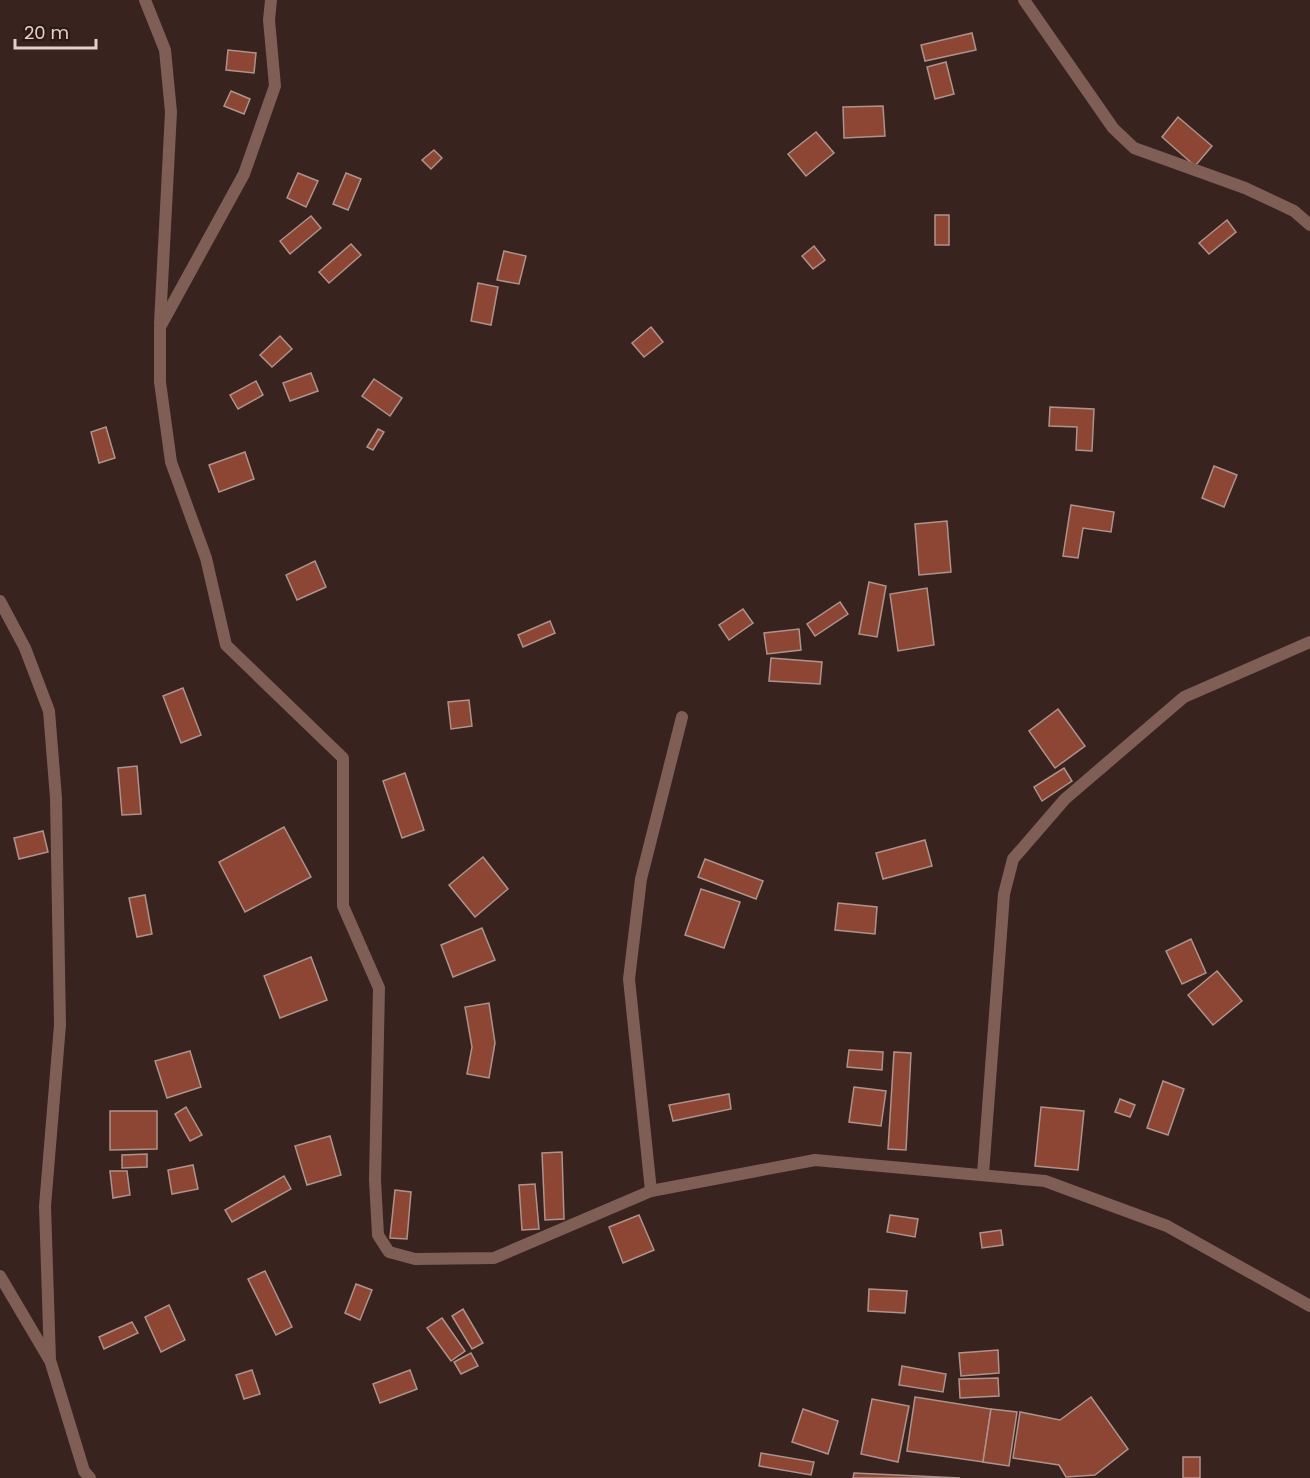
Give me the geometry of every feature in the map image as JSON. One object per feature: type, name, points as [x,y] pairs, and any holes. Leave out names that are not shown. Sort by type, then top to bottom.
[{"type":"street","points":[[145,0],[165,50],[171,112],[160,327],[160,382],[171,462],[206,558],[226,645],[343,758],[343,906],[379,988],[375,1180],[378,1235],[390,1252],[415,1259],[494,1258],[651,1191],[815,1160],[1045,1181],[1167,1226],[1310,1306]]},
{"type":"street","points":[[160,327],[244,174],[275,86],[269,20],[271,0]]},
{"type":"street","points":[[1024,0],[1113,128],[1134,148],[1245,188],[1294,211],[1310,225]]},
{"type":"street","points":[[0,601],[25,648],[49,711],[56,798],[60,1025],[45,1206],[50,1360]]},
{"type":"street","points":[[983,1174],[1004,894],[1013,859],[1065,800],[1184,697],[1310,642]]},
{"type":"street","points":[[651,1191],[629,979],[641,879],[682,717]]},
{"type":"street","points":[[0,1276],[50,1360],[84,1472],[90,1478]]},
{"type":"building","points":[[972,33],[976,50],[925,61],[921,45]]},
{"type":"building","points":[[228,50],[256,53],[254,73],[226,70]]},
{"type":"building","points":[[946,62],[954,94],[935,99],[927,67]]},
{"type":"building","points":[[231,91],[250,99],[244,114],[224,106]]},
{"type":"building","points":[[883,106],[885,136],[844,138],[843,107]]},
{"type":"building","points":[[1178,117],[1212,146],[1195,166],[1162,137]]},
{"type":"building","points":[[816,132],[834,153],[806,176],[788,154]]},
{"type":"building","points":[[434,150],[442,158],[431,169],[422,160]]},
{"type":"building","points":[[298,173],[318,181],[306,207],[287,198]]},
{"type":"building","points":[[346,173],[361,179],[348,210],[333,204]]},
{"type":"building","points":[[935,215],[949,215],[949,245],[935,245]]},
{"type":"building","points":[[311,216],[321,228],[290,254],[280,241]]},
{"type":"building","points":[[1227,220],[1236,232],[1209,254],[1199,243]]},
{"type":"building","points":[[351,244],[361,255],[329,283],[319,272]]},
{"type":"building","points":[[814,246],[825,260],[813,269],[802,256]]},
{"type":"building","points":[[504,251],[526,256],[519,284],[497,280]]},
{"type":"building","points":[[478,283],[498,287],[491,325],[471,321]]},
{"type":"building","points":[[651,327],[663,342],[644,357],[632,343]]},
{"type":"building","points":[[280,336],[292,349],[272,367],[260,355]]},
{"type":"building","points":[[311,373],[318,391],[290,401],[283,383]]},
{"type":"building","points":[[374,379],[402,398],[390,416],[362,396]]},
{"type":"building","points":[[256,381],[263,395],[238,409],[230,395]]},
{"type":"building","points":[[1050,407],[1094,409],[1092,451],[1076,450],[1077,427],[1049,426]]},
{"type":"building","points":[[106,427],[115,458],[99,463],[91,432]]},
{"type":"building","points":[[378,429],[384,432],[373,450],[367,447]]},
{"type":"building","points":[[245,452],[254,479],[219,492],[209,465]]},
{"type":"building","points":[[1214,466],[1237,475],[1224,507],[1202,498]]},
{"type":"building","points":[[1071,505],[1114,512],[1111,532],[1083,528],[1078,558],[1063,556]]},
{"type":"building","points":[[947,521],[951,572],[919,575],[915,524]]},
{"type":"building","points":[[315,561],[326,587],[297,600],[286,575]]},
{"type":"building","points":[[869,582],[886,586],[877,637],[859,634]]},
{"type":"building","points":[[927,588],[934,645],[898,651],[890,594]]},
{"type":"building","points":[[840,602],[848,614],[815,636],[807,624]]},
{"type":"building","points":[[743,609],[753,623],[729,640],[719,625]]},
{"type":"building","points":[[550,621],[555,633],[523,647],[518,635]]},
{"type":"building","points":[[799,629],[801,650],[767,654],[764,633]]},
{"type":"building","points":[[771,658],[822,662],[820,684],[769,681]]},
{"type":"building","points":[[183,688],[201,735],[181,743],[163,696]]},
{"type":"building","points":[[469,700],[472,726],[451,729],[448,702]]},
{"type":"building","points":[[1058,709],[1085,746],[1055,768],[1029,731]]},
{"type":"building","points":[[137,766],[141,814],[122,815],[118,768]]},
{"type":"building","points":[[1064,768],[1072,781],[1042,801],[1034,787]]},
{"type":"building","points":[[405,773],[424,830],[402,838],[383,781]]},
{"type":"building","points":[[284,827],[311,877],[245,912],[219,862]]},
{"type":"building","points":[[43,831],[48,852],[19,859],[14,838]]},
{"type":"building","points":[[925,840],[932,866],[883,879],[876,853]]},
{"type":"building","points":[[483,857],[508,889],[475,917],[449,885]]},
{"type":"building","points":[[705,859],[763,881],[756,899],[698,877]]},
{"type":"building","points":[[701,889],[740,902],[724,948],[685,935]]},
{"type":"building","points":[[145,895],[152,934],[137,937],[129,898]]},
{"type":"building","points":[[838,903],[877,907],[875,934],[835,930]]},
{"type":"building","points":[[482,928],[495,960],[453,977],[441,945]]},
{"type":"building","points":[[1191,939],[1206,973],[1182,984],[1166,951]]},
{"type":"building","points":[[311,957],[327,1000],[280,1018],[264,976]]},
{"type":"building","points":[[1217,971],[1242,1001],[1213,1025],[1188,995]]},
{"type":"building","points":[[489,1003],[495,1043],[489,1078],[467,1074],[472,1047],[465,1007]]},
{"type":"building","points":[[849,1050],[883,1052],[882,1070],[847,1067]]},
{"type":"building","points":[[190,1051],[201,1087],[167,1098],[155,1061]]},
{"type":"building","points":[[894,1052],[911,1053],[906,1150],[888,1149]]},
{"type":"building","points":[[1163,1081],[1184,1089],[1168,1135],[1147,1128]]},
{"type":"building","points":[[854,1087],[886,1091],[881,1126],[849,1122]]},
{"type":"building","points":[[729,1094],[731,1109],[673,1121],[669,1105]]},
{"type":"building","points":[[1120,1099],[1135,1105],[1130,1117],[1115,1112]]},
{"type":"building","points":[[186,1107],[202,1135],[190,1141],[175,1114]]},
{"type":"building","points":[[1041,1107],[1084,1111],[1078,1170],[1035,1166]]},
{"type":"building","points":[[110,1111],[157,1111],[157,1149],[110,1150]]},
{"type":"building","points":[[330,1136],[341,1175],[307,1185],[295,1146]]},
{"type":"building","points":[[562,1152],[564,1219],[545,1220],[542,1153]]},
{"type":"building","points":[[147,1154],[147,1167],[122,1168],[122,1155]]},
{"type":"building","points":[[193,1165],[198,1189],[172,1194],[168,1170]]},
{"type":"building","points":[[110,1171],[127,1171],[130,1195],[113,1198]]},
{"type":"building","points":[[284,1176],[291,1189],[232,1222],[225,1210]]},
{"type":"building","points":[[535,1184],[539,1229],[522,1230],[519,1185]]},
{"type":"building","points":[[395,1190],[411,1192],[407,1239],[390,1238]]},
{"type":"building","points":[[639,1215],[654,1250],[623,1263],[609,1227]]},
{"type":"building","points":[[890,1215],[918,1219],[915,1237],[887,1232]]},
{"type":"building","points":[[1001,1230],[1003,1245],[982,1248],[980,1233]]},
{"type":"building","points":[[265,1271],[292,1327],[276,1335],[248,1279]]},
{"type":"building","points":[[356,1284],[372,1290],[360,1320],[345,1313]]},
{"type":"building","points":[[869,1289],[907,1291],[905,1313],[868,1311]]},
{"type":"building","points":[[169,1305],[185,1340],[161,1352],[145,1317]]},
{"type":"building","points":[[463,1309],[483,1343],[472,1349],[452,1316]]},
{"type":"building","points":[[442,1318],[465,1351],[451,1361],[427,1328]]},
{"type":"building","points":[[132,1322],[138,1333],[104,1349],[99,1337]]},
{"type":"building","points":[[998,1350],[999,1373],[961,1376],[959,1353]]},
{"type":"building","points":[[471,1353],[478,1366],[461,1374],[454,1362]]},
{"type":"building","points":[[902,1366],[946,1374],[943,1392],[899,1385]]},
{"type":"building","points":[[252,1370],[260,1394],[244,1399],[236,1375]]},
{"type":"building","points":[[410,1370],[417,1389],[380,1403],[373,1384]]},
{"type":"building","points":[[998,1378],[999,1396],[960,1398],[959,1379]]},
{"type":"building","points":[[915,1397],[991,1409],[983,1462],[907,1451]]},
{"type":"building","points":[[1091,1397],[1128,1449],[1095,1475],[1066,1477],[1059,1465],[1013,1458],[1020,1412],[1060,1420]]},
{"type":"building","points":[[872,1399],[909,1406],[898,1462],[861,1454]]},
{"type":"building","points":[[803,1409],[838,1421],[828,1454],[792,1442]]},
{"type":"building","points":[[991,1409],[1017,1412],[1009,1466],[983,1462]]},
{"type":"building","points":[[761,1453],[814,1462],[811,1475],[759,1466]]},
{"type":"building","points":[[1183,1457],[1200,1457],[1200,1478],[1183,1478]]},
{"type":"building","points":[[854,1473],[960,1478],[853,1478]]}]
